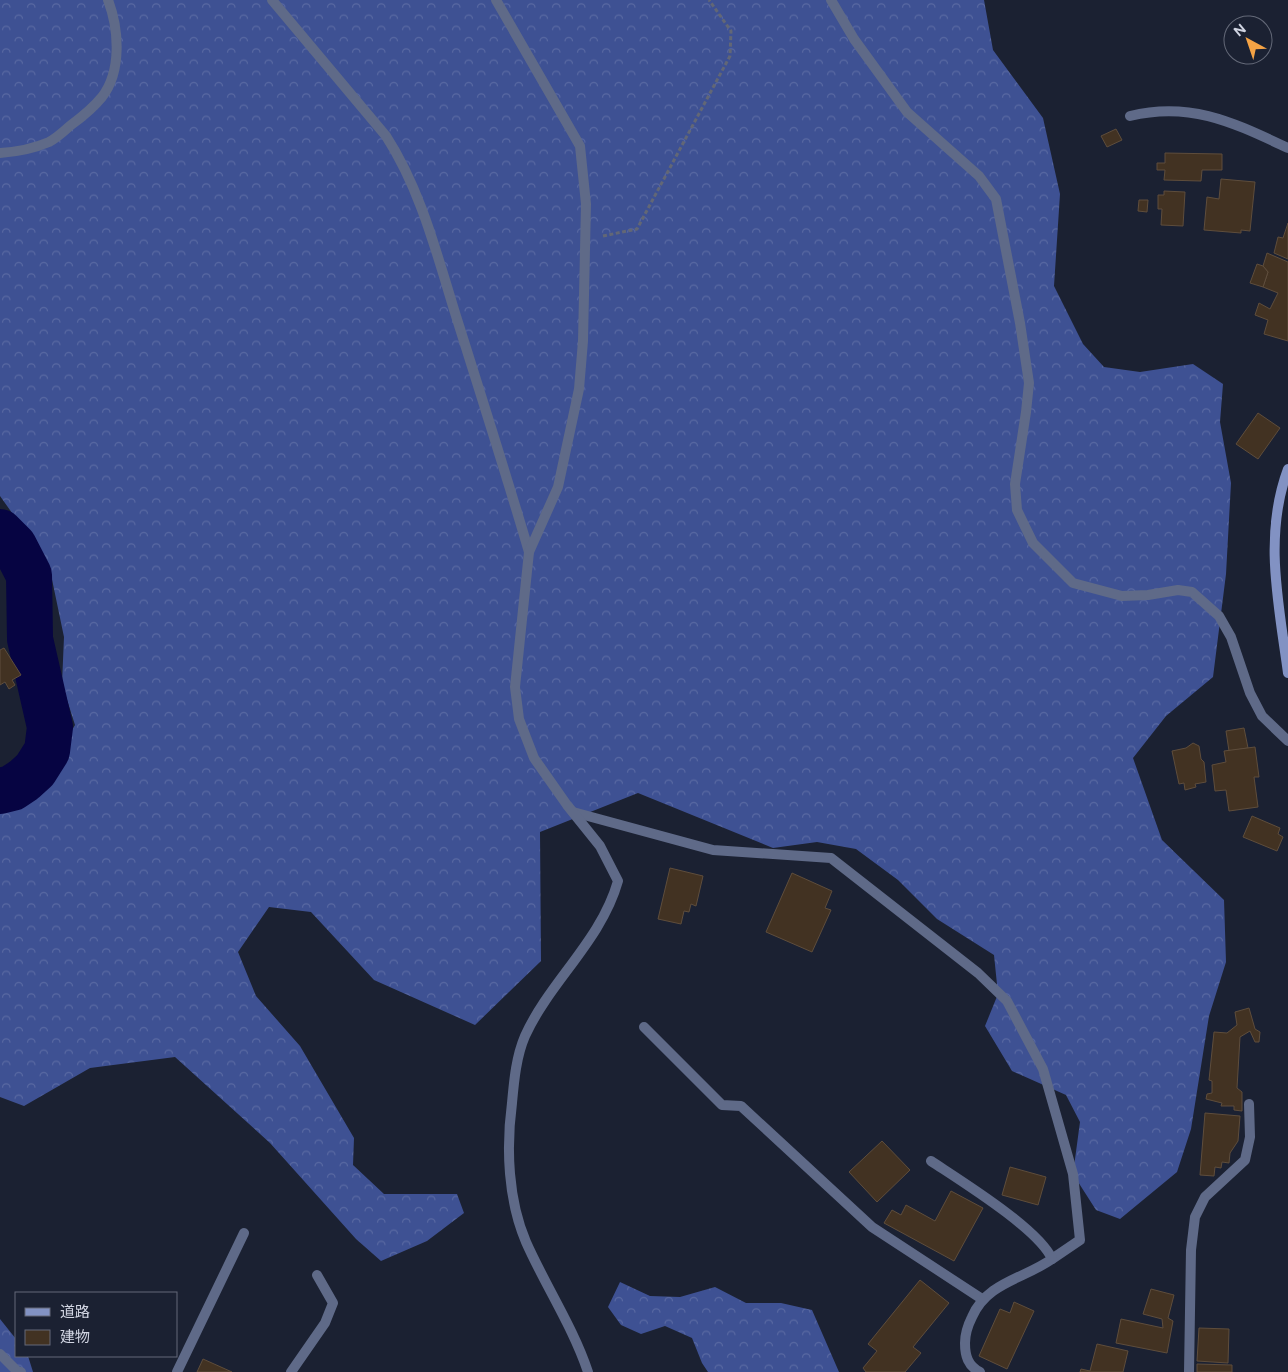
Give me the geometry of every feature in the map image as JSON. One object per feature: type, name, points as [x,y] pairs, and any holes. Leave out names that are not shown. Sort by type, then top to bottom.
[{"type":"street","points":[[0,153],[50,142],[88,111],[103,95],[112,78],[117,49],[113,13],[108,0]]},
{"type":"street","points":[[272,0],[386,136],[400,159],[442,270],[529,552]]},
{"type":"street","points":[[496,0],[580,146],[586,204],[583,341],[577,399],[558,487],[529,552],[515,687],[519,719],[534,758],[600,846],[618,881],[612,902],[595,933],[557,983],[525,1037],[516,1066],[509,1122],[508,1163],[518,1217],[525,1240],[588,1372]]},
{"type":"street","points":[[830,0],[854,39],[907,112],[979,176],[996,199],[1020,323],[1028,383],[1026,412],[1015,484],[1017,510],[1033,543],[1073,583],[1122,596],[1148,595],[1178,590],[1192,592],[1219,616],[1230,636],[1250,693],[1262,716],[1288,741]]},
{"type":"street","points":[[1130,116],[1154,110],[1196,113],[1213,117],[1288,148]]},
{"type":"street","points":[[1288,469],[1278,506],[1274,535],[1274,568],[1288,673]]},
{"type":"street","points":[[573,812],[713,850],[832,858],[978,973],[1007,1001],[1043,1069],[1073,1174],[1080,1240],[1039,1268],[992,1289],[977,1305],[965,1340],[966,1356],[971,1365],[980,1372]]},
{"type":"street","points":[[644,1027],[722,1105],[741,1106],[872,1227],[982,1299]]},
{"type":"street","points":[[1189,1372],[1191,1250],[1195,1217],[1205,1197],[1245,1160],[1250,1137],[1249,1104]]},
{"type":"street","points":[[931,1161],[985,1197],[1040,1242],[1052,1259]]},
{"type":"street","points":[[177,1372],[244,1233]]},
{"type":"street","points":[[290,1372],[325,1323],[333,1303],[317,1275]]},
{"type":"street","points":[[0,1354],[17,1371],[21,1372]]},
{"type":"path","points":[[585,240],[637,229],[730,56],[731,31],[709,0]]},
{"type":"green space","points":[[0,0],[984,0],[993,50],[1043,118],[1060,194],[1054,286],[1083,344],[1104,367],[1140,372],[1193,364],[1223,384],[1220,422],[1231,483],[1226,574],[1213,677],[1166,716],[1133,758],[1162,840],[1224,900],[1226,962],[1209,1016],[1191,1129],[1177,1172],[1120,1219],[1096,1210],[1073,1174],[1080,1122],[1066,1095],[1012,1071],[985,1026],[998,994],[994,955],[937,919],[898,880],[856,849],[817,842],[773,848],[638,793],[540,832],[541,961],[475,1025],[374,980],[311,912],[269,907],[238,952],[256,996],[300,1046],[354,1138],[353,1165],[384,1194],[457,1194],[464,1213],[427,1241],[381,1261],[356,1239],[270,1143],[175,1057],[90,1068],[24,1106],[0,1097],[0,814],[14,805],[35,786],[52,764],[75,725],[62,684],[64,637],[49,565],[0,496]]},
{"type":"green space","points":[[620,1282],[650,1296],[680,1297],[715,1287],[746,1303],[781,1303],[812,1310],[839,1372],[708,1372],[702,1363],[692,1338],[665,1326],[641,1334],[621,1325],[608,1307]]},
{"type":"green space","points":[[0,1319],[15,1338],[15,1357],[28,1357],[33,1372],[0,1372]]},
{"type":"building","points":[[1116,129],[1122,140],[1107,147],[1101,136]]},
{"type":"building","points":[[1165,153],[1222,154],[1222,170],[1202,170],[1201,181],[1164,180],[1165,170],[1157,170],[1157,163],[1165,163]]},
{"type":"building","points":[[1221,179],[1255,182],[1250,231],[1241,230],[1241,233],[1204,230],[1207,197],[1219,199]]},
{"type":"building","points":[[1164,191],[1185,192],[1183,226],[1161,225],[1162,209],[1158,209],[1158,195],[1164,195]]},
{"type":"building","points":[[1139,200],[1148,200],[1147,212],[1138,211]]},
{"type":"building","points":[[1288,223],[1288,259],[1274,253],[1278,237],[1283,238]]},
{"type":"building","points":[[1267,253],[1288,262],[1288,341],[1264,334],[1268,320],[1255,315],[1259,303],[1270,309],[1278,293],[1263,287],[1268,272],[1263,266]]},
{"type":"building","points":[[1257,264],[1263,266],[1268,272],[1263,287],[1250,283]]},
{"type":"building","points":[[1258,413],[1280,428],[1258,459],[1236,444]]},
{"type":"building","points":[[4,648],[21,675],[12,680],[15,685],[9,689],[5,682],[0,685],[0,650]]},
{"type":"building","points":[[1244,728],[1248,748],[1229,751],[1226,731]]},
{"type":"building","points":[[1193,743],[1199,746],[1201,759],[1204,762],[1206,782],[1195,784],[1196,787],[1185,790],[1184,783],[1179,784],[1172,751],[1186,748]]},
{"type":"building","points":[[1255,747],[1259,777],[1254,777],[1258,807],[1229,811],[1226,790],[1215,791],[1212,765],[1226,762],[1224,751]]},
{"type":"building","points":[[1252,816],[1280,828],[1278,834],[1283,837],[1277,851],[1243,837]]},
{"type":"building","points":[[670,868],[703,876],[696,906],[691,904],[689,912],[684,911],[681,924],[658,919]]},
{"type":"building","points":[[792,873],[832,891],[825,908],[831,910],[812,952],[766,932]]},
{"type":"building","points":[[1249,1008],[1255,1029],[1260,1032],[1259,1042],[1255,1042],[1250,1031],[1240,1037],[1237,1088],[1242,1092],[1242,1111],[1234,1110],[1234,1106],[1221,1106],[1222,1103],[1206,1099],[1207,1094],[1212,1093],[1212,1081],[1209,1080],[1214,1032],[1227,1033],[1237,1025],[1235,1012]]},
{"type":"building","points":[[1205,1113],[1240,1116],[1238,1141],[1230,1153],[1229,1163],[1222,1162],[1221,1168],[1215,1167],[1214,1176],[1200,1175]]},
{"type":"building","points":[[882,1141],[910,1170],[877,1202],[849,1172]]},
{"type":"building","points":[[1010,1167],[1046,1177],[1038,1205],[1002,1195]]},
{"type":"building","points":[[951,1191],[983,1208],[954,1261],[884,1223],[892,1210],[901,1215],[906,1205],[935,1221]]},
{"type":"building","points":[[920,1280],[949,1303],[913,1347],[921,1353],[905,1372],[866,1372],[863,1368],[877,1351],[868,1344]]},
{"type":"building","points":[[1151,1289],[1174,1295],[1168,1318],[1173,1321],[1167,1353],[1116,1343],[1121,1319],[1163,1328],[1162,1319],[1143,1314]]},
{"type":"building","points":[[1014,1302],[1034,1311],[1007,1369],[979,1356],[1000,1309],[1010,1313]]},
{"type":"building","points":[[1199,1328],[1229,1329],[1228,1363],[1197,1361]]},
{"type":"building","points":[[1097,1344],[1128,1351],[1123,1372],[1080,1372],[1081,1369],[1090,1371]]},
{"type":"building","points":[[203,1359],[232,1372],[197,1372]]},
{"type":"building","points":[[1197,1364],[1232,1365],[1232,1372],[1197,1372]]},
{"type":"waterway","points":[[0,532],[14,546],[29,575],[30,639],[50,727],[47,751],[35,770],[12,788],[0,791]]}]
